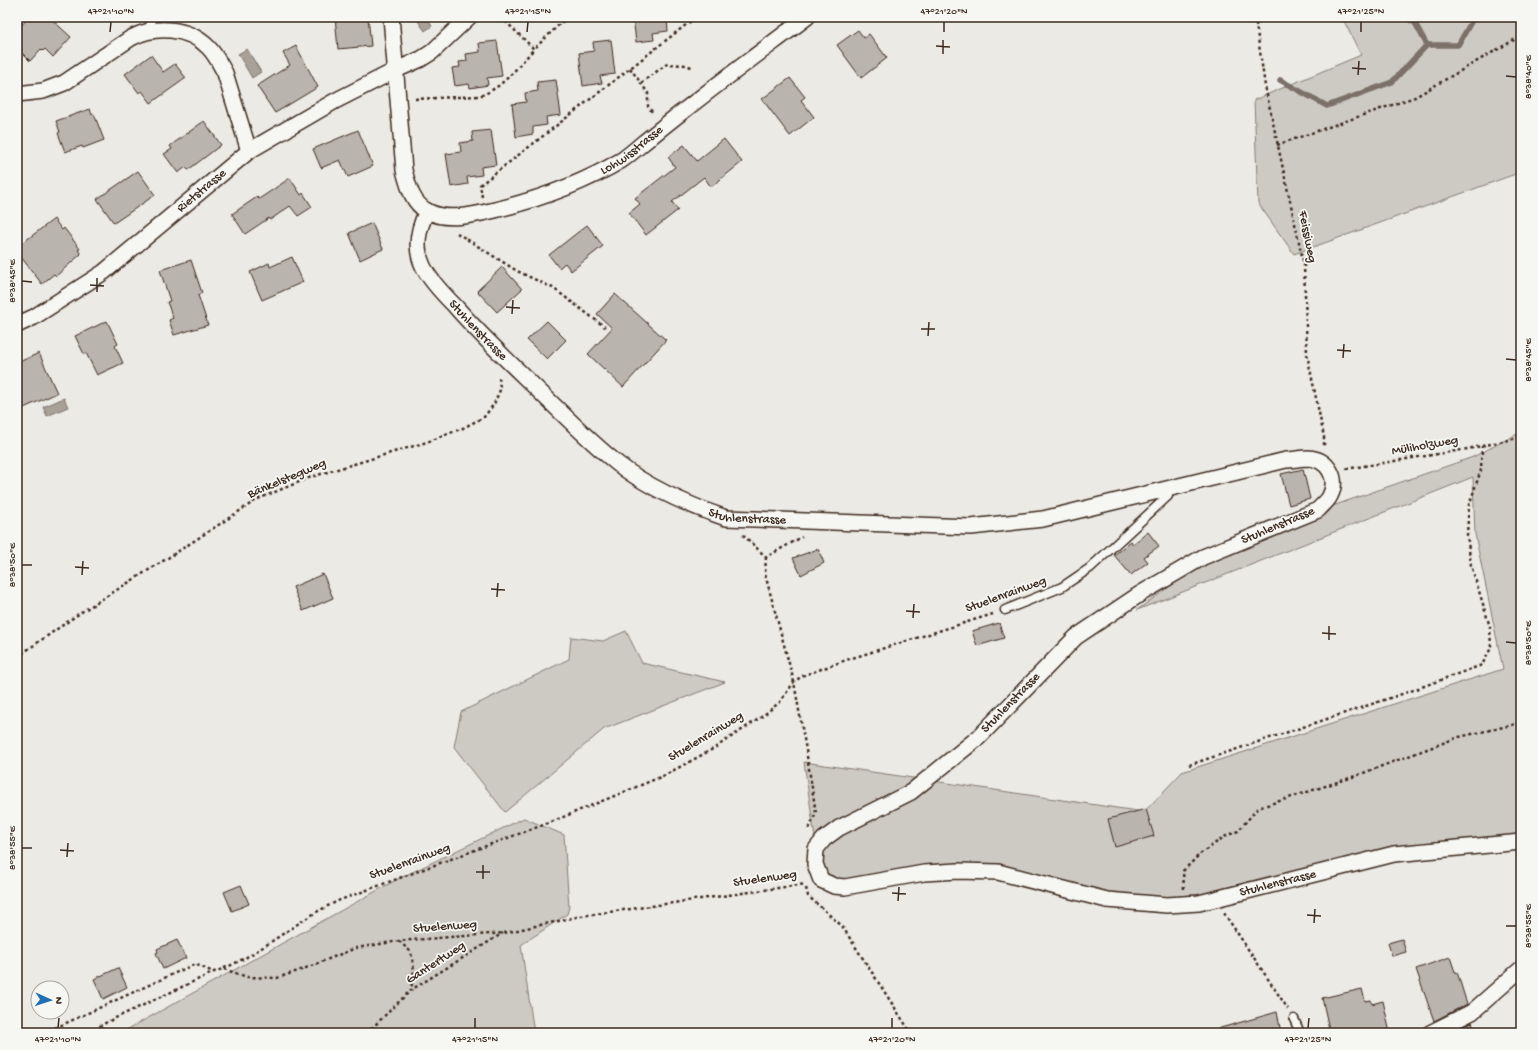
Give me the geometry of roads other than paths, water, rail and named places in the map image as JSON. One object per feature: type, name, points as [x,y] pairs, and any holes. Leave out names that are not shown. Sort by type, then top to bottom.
[{"type":"street","points":[[391,17],[404,170],[408,186],[414,200],[426,211]]},
{"type":"street","name":"Rietstrasse","points":[[17,325],[104,272],[249,151],[335,101],[396,70],[421,60],[432,52],[469,17]]},
{"type":"street","name":"Lohwisstrasse","points":[[426,211],[444,216],[458,216],[484,212],[524,203],[553,194],[589,178],[623,159],[685,109],[806,17]]},
{"type":"street","points":[[17,94],[43,91],[64,83],[131,38],[141,33],[150,24],[164,29],[184,33],[201,41],[214,54],[225,73],[249,151]]},
{"type":"street","name":"Stuhlenstrasse","points":[[426,211],[420,224],[417,237],[419,253],[423,266],[443,294],[500,354],[618,464],[662,492],[695,507],[726,518],[971,527],[1043,519],[1286,460],[1309,458],[1327,467],[1334,484],[1330,497],[1318,510],[1203,557],[1140,594],[1076,637],[979,737],[911,792],[839,828],[824,839],[816,849],[815,864],[821,880],[834,886],[845,887],[924,872],[998,872],[1107,900],[1167,905],[1199,903],[1394,854],[1521,842]]},
{"type":"street","points":[[1430,1033],[1472,1012],[1521,969]]},
{"type":"lane","name":"Stuelenrainweg","points":[[1005,610],[1062,587],[1090,568],[1168,496],[1168,489]]},
{"type":"lane","points":[[1294,1018],[1300,1033]]},
{"type":"waterway","points":[[1405,17],[1415,23],[1427,45],[1458,45],[1474,17]]},
{"type":"waterway","points":[[1280,80],[1327,106],[1392,82],[1427,45]]}]
